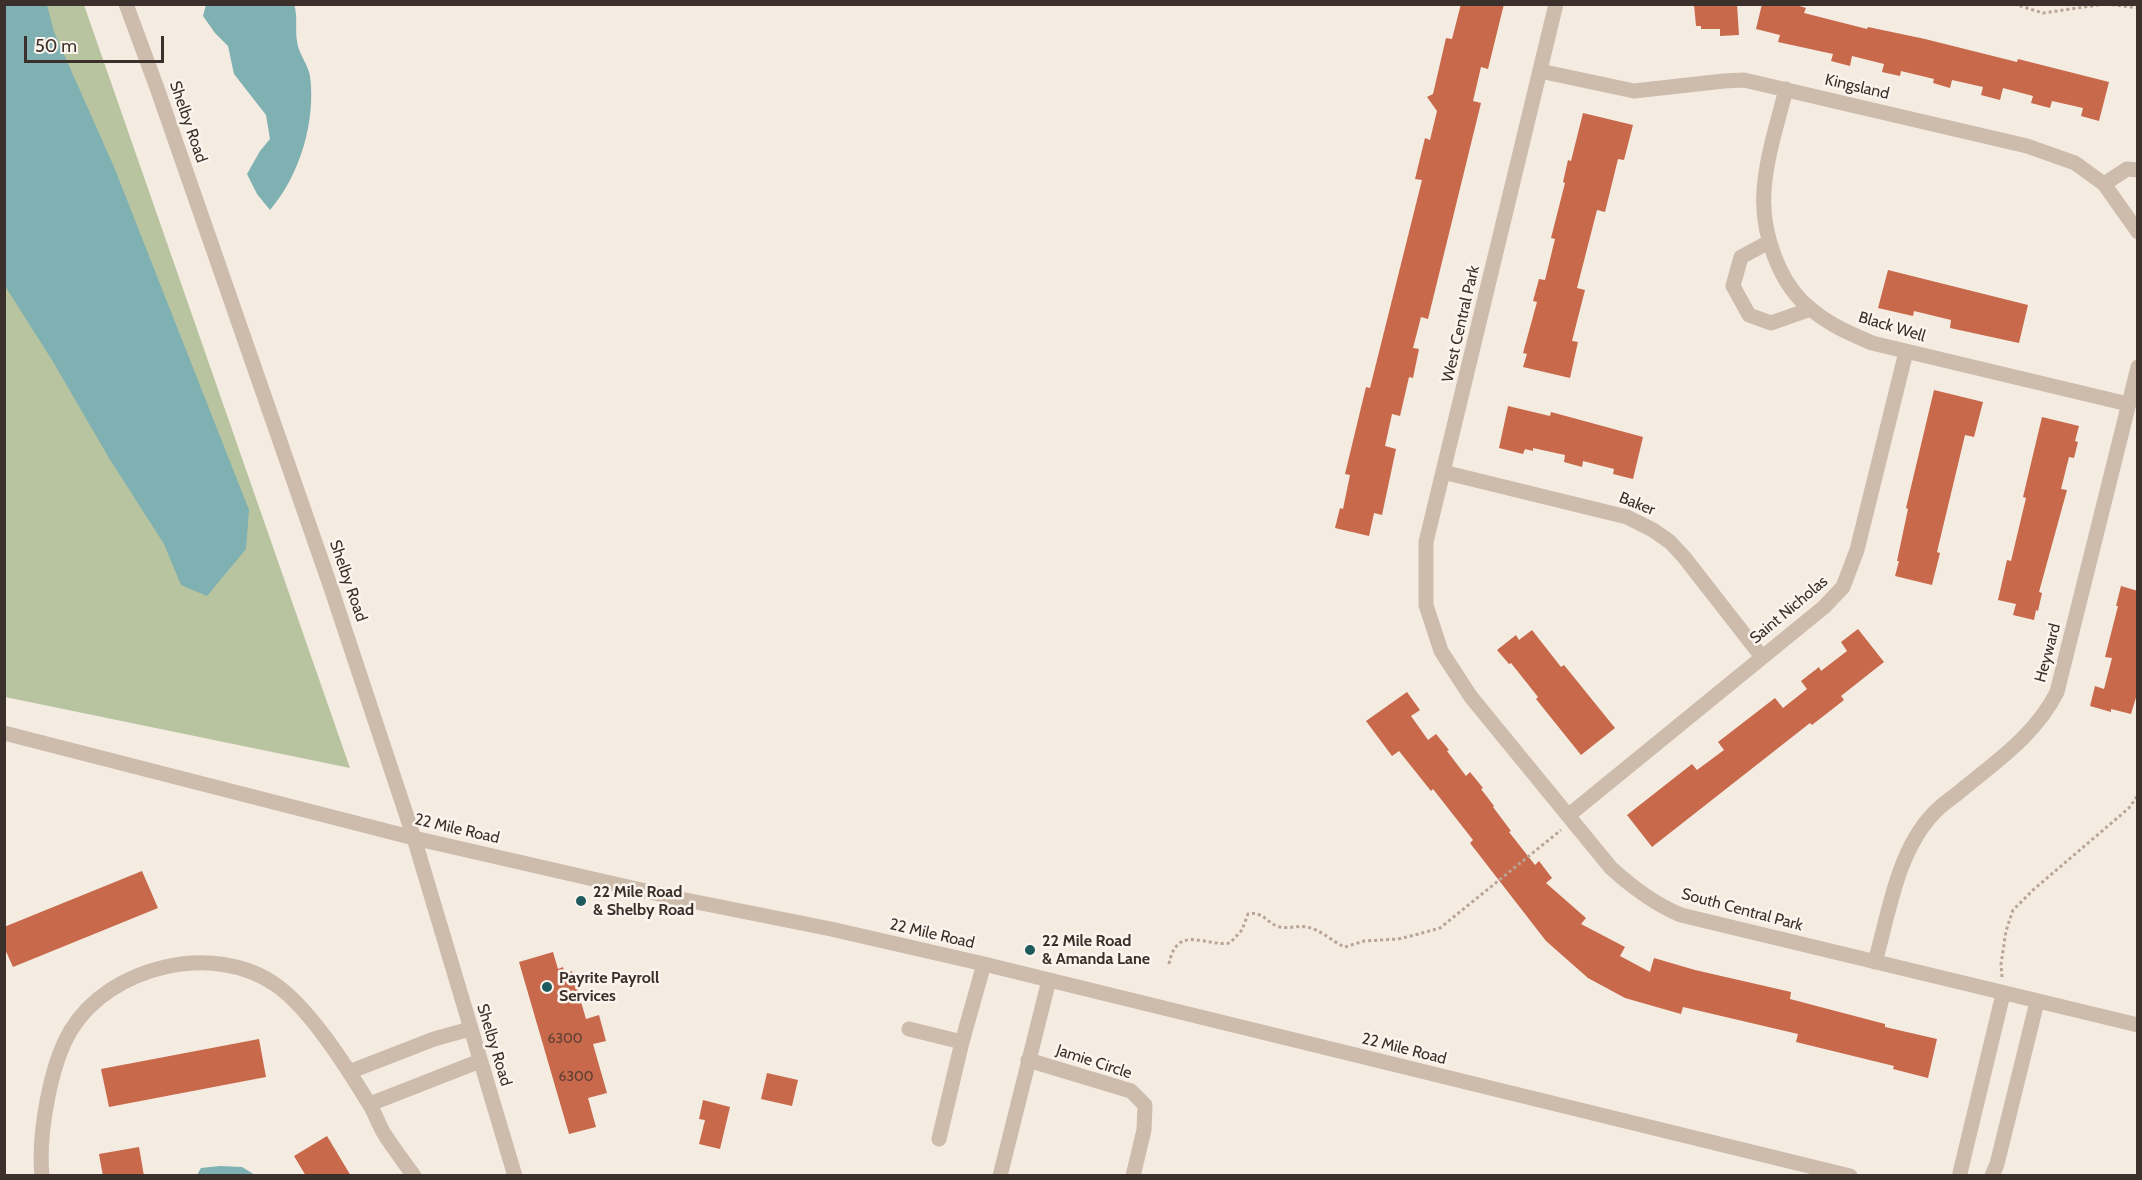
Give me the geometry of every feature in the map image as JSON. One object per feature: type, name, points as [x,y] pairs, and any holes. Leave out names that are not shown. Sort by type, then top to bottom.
[{"type":"street","name":"Shelby Road","points":[[126,4],[350,645],[414,838],[515,1176]]},
{"type":"street","name":"West Central Park","points":[[1441,651],[1426,605],[1426,542],[1556,4]]},
{"type":"street","name":"Kingsland","points":[[1540,71],[1634,91],[1744,80],[2027,146],[2075,164],[2104,184],[2136,229]]},
{"type":"street","name":"Black Well","points":[[1786,89],[1765,180],[1763,206],[1769,242],[1776,260],[1795,292],[1810,309],[1852,335],[1906,352],[2128,404]]},
{"type":"street","points":[[2104,184],[2127,169],[2138,170]]},
{"type":"street","points":[[1769,242],[1741,257],[1734,286],[1749,315],[1771,323],[1810,309]]},
{"type":"street","name":"Saint Nicholas","points":[[1569,814],[1824,607],[1844,587],[1857,550],[1906,352]]},
{"type":"street","name":"Heyward","points":[[1875,962],[1902,863],[1910,845],[1934,813],[2037,724],[2057,692],[2138,367]]},
{"type":"street","name":"Baker","points":[[1443,472],[1612,513],[1653,530],[1670,542],[1683,557],[1762,657]]},
{"type":"street","name":"South Central Park","points":[[1441,651],[1478,705],[1611,868],[1662,907],[1681,915],[2138,1025]]},
{"type":"street","name":"22 Mile Road","points":[[4,733],[414,838],[676,898],[831,929],[984,964],[1850,1176]]},
{"type":"street","points":[[42,1176],[45,1109],[57,1060],[79,1018],[114,988],[146,972],[195,962],[224,965],[249,971],[276,984],[291,998],[307,1015],[349,1072],[370,1104],[384,1133],[414,1176]]},
{"type":"street","points":[[939,1139],[962,1042],[984,964]]},
{"type":"street","points":[[1000,1176],[1049,980]]},
{"type":"street","points":[[1961,1176],[2003,994]]},
{"type":"street","points":[[1992,1176],[1997,1164],[2037,1002]]},
{"type":"street","points":[[349,1072],[434,1039],[470,1029]]},
{"type":"street","points":[[909,1029],[962,1042]]},
{"type":"street","name":"Jamie Circle","points":[[1028,1060],[1131,1091],[1145,1105],[1144,1130],[1133,1176]]},
{"type":"street","points":[[370,1104],[480,1061]]},
{"type":"path","points":[[2014,4],[2043,13],[2105,4],[2138,8]]},
{"type":"path","points":[[2003,994],[2001,964],[2006,931],[2013,910],[2129,807],[2138,795]]},
{"type":"path","points":[[1169,964],[1174,949],[1184,941],[1199,939],[1223,944],[1230,943],[1242,930],[1248,914],[1254,913],[1268,918],[1276,926],[1314,929],[1345,947],[1364,941],[1398,939],[1440,928],[1562,829]]},
{"type":"green space","points":[[4,5],[84,5],[350,768],[5,697]]},
{"type":"water","points":[[5,4],[47,5],[54,32],[114,167],[249,510],[246,549],[207,596],[181,585],[164,544],[5,286]]},
{"type":"water","points":[[294,4],[298,45],[310,76],[308,129],[304,147],[290,181],[270,210],[257,194],[247,174],[270,139],[266,115],[234,74],[228,46],[203,16],[206,5]]},
{"type":"water","points":[[242,1167],[255,1175],[197,1175],[201,1168]]},
{"type":"building","points":[[1461,4],[1504,4],[1488,69],[1481,67],[1473,101],[1481,103],[1428,319],[1421,317],[1413,348],[1419,349],[1413,378],[1409,377],[1400,416],[1392,414],[1385,446],[1396,449],[1382,515],[1374,513],[1369,536],[1335,528],[1340,508],[1343,509],[1350,475],[1345,474],[1366,387],[1370,388],[1422,180],[1415,179],[1425,138],[1430,140],[1437,111],[1427,97],[1433,94],[1446,38],[1452,39]]},
{"type":"building","points":[[1694,4],[1737,4],[1739,35],[1720,36],[1720,29],[1701,29],[1701,26],[1696,26]]},
{"type":"building","points":[[1762,4],[1793,4],[1806,8],[1804,13],[1867,29],[1868,27],[1925,39],[2017,62],[2018,59],[2109,82],[2099,121],[2081,116],[2083,108],[2052,101],[2050,108],[2031,103],[2033,96],[2003,88],[2000,100],[1981,95],[1983,87],[1952,80],[1950,88],[1933,83],[1934,79],[1901,71],[1900,76],[1882,72],[1884,64],[1852,56],[1850,66],[1831,61],[1833,54],[1778,42],[1780,35],[1756,29]]},
{"type":"building","points":[[1583,113],[1633,125],[1624,160],[1618,159],[1605,212],[1597,210],[1577,288],[1585,290],[1572,341],[1578,342],[1570,378],[1523,367],[1527,354],[1523,353],[1537,302],[1533,301],[1539,279],[1545,280],[1555,239],[1551,238],[1565,183],[1563,182],[1568,160],[1571,161]]},
{"type":"building","points":[[1888,270],[2028,305],[2019,343],[1950,328],[1951,320],[1914,311],[1913,316],[1878,308]]},
{"type":"building","points":[[1934,390],[1983,402],[1974,437],[1965,435],[1937,552],[1940,553],[1932,585],[1895,576],[1908,509],[1906,508]]},
{"type":"building","points":[[1508,406],[1550,416],[1551,412],[1643,437],[1633,479],[1613,474],[1614,469],[1583,461],[1582,467],[1564,462],[1565,455],[1533,448],[1533,451],[1525,449],[1523,454],[1499,448]]},
{"type":"building","points":[[2042,417],[2079,426],[2074,458],[2069,457],[2061,489],[2067,490],[2039,592],[2042,593],[2034,620],[2013,615],[2016,604],[1998,600],[2007,560],[2011,561]]},
{"type":"building","points":[[2121,586],[2138,591],[2138,691],[2131,714],[2111,709],[2111,712],[2090,706],[2095,686],[2104,689],[2112,658],[2105,657]]},
{"type":"building","points":[[1858,629],[1884,662],[1841,696],[1844,700],[1812,725],[1810,723],[1652,847],[1627,815],[1692,764],[1697,770],[1724,750],[1718,742],[1775,698],[1783,708],[1807,689],[1801,681],[1819,667],[1821,671],[1847,651],[1841,642]]},
{"type":"building","points":[[1532,630],[1615,728],[1581,755],[1536,699],[1538,697],[1511,663],[1509,664],[1497,650],[1516,635],[1519,640]]},
{"type":"building","points":[[1407,692],[1420,710],[1411,716],[1428,740],[1436,734],[1466,776],[1470,772],[1511,831],[1509,832],[1535,865],[1539,861],[1552,878],[1546,883],[1586,918],[1581,924],[1625,947],[1620,956],[1650,972],[1654,958],[1791,992],[1790,999],[1885,1024],[1885,1027],[1937,1039],[1928,1078],[1893,1069],[1894,1066],[1796,1042],[1798,1034],[1683,1007],[1681,1014],[1625,998],[1588,978],[1546,941],[1470,843],[1473,840],[1433,789],[1431,791],[1399,751],[1392,756],[1366,721]]},
{"type":"building","points":[[142,871],[158,908],[13,967],[4,947],[4,927]]},
{"type":"building","points":[[553,952],[558,969],[563,967],[565,974],[572,971],[586,1019],[599,1015],[606,1041],[593,1044],[607,1093],[588,1098],[596,1127],[569,1134],[519,962]]},
{"type":"building","points":[[259,1039],[266,1077],[109,1107],[101,1069]]},
{"type":"building","points":[[767,1073],[798,1080],[792,1106],[761,1099]]},
{"type":"building","points":[[703,1100],[730,1107],[720,1149],[699,1144],[705,1120],[699,1119]]},
{"type":"building","points":[[327,1136],[351,1176],[306,1176],[294,1156]]},
{"type":"building","points":[[139,1147],[144,1176],[103,1176],[99,1154]]},
{"type":"place","name":"22 Mile Road & Shelby Road","points":[[581,901]]},
{"type":"place","name":"22 Mile Road & Amanda Lane","points":[[1030,950]]},
{"type":"place","name":"Payrite Payroll Services","points":[[547,987]]}]
